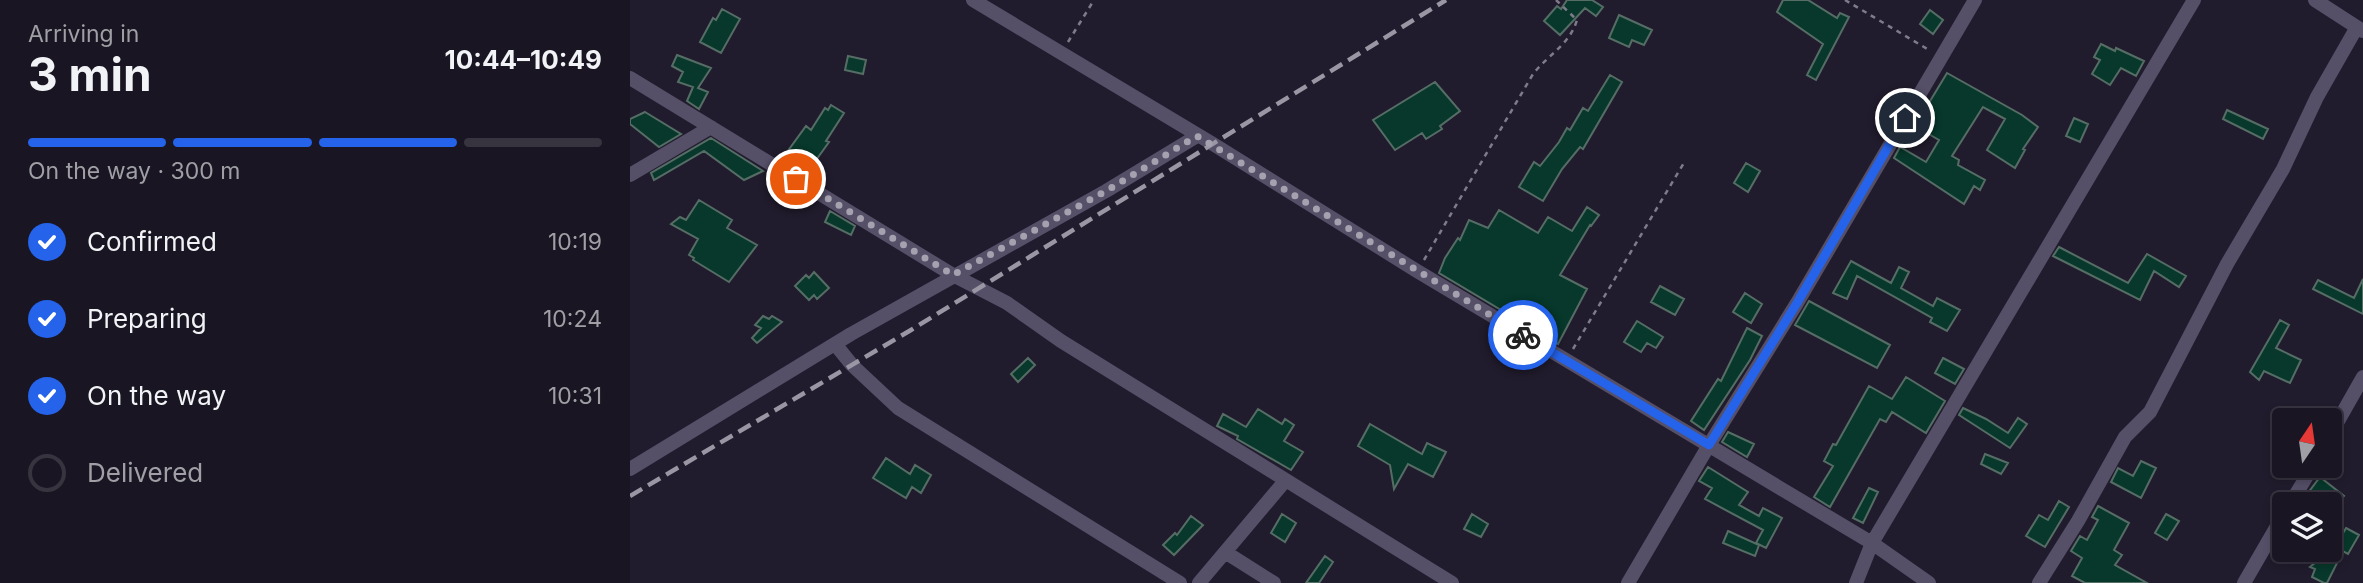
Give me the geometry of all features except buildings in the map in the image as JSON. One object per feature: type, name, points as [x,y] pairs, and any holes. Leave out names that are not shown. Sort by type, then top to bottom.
[{"type":"street","points":[[973,0],[1872,543],[1928,583]]},
{"type":"street","points":[[1628,583],[1975,0]]},
{"type":"street","points":[[1856,583],[1872,543],[2193,0]]},
{"type":"street","points":[[2039,583],[2078,521],[2125,437],[2150,412],[2227,264],[2283,169],[2317,97],[2360,29],[2315,0]]},
{"type":"street","points":[[630,78],[953,275],[1007,303],[1073,348],[1452,583]]},
{"type":"street","points":[[630,175],[711,127]]},
{"type":"street","points":[[630,469],[835,344],[1106,191],[1197,136]]},
{"type":"street","points":[[835,344],[852,365],[898,408],[1180,583]]},
{"type":"street","points":[[2342,414],[2363,377]]},
{"type":"street","points":[[1199,583],[1285,481]]},
{"type":"street","points":[[2244,583],[2272,535]]},
{"type":"street","points":[[1225,552],[1273,583]]},
{"type":"path","points":[[1062,52],[1094,0]]},
{"type":"path","points":[[1418,271],[1533,74],[1574,31],[1577,20],[1556,0]]},
{"type":"path","points":[[1845,0],[1941,57]]},
{"type":"path","points":[[1566,360],[1685,161]]},
{"type":"railway","points":[[630,496],[911,330],[1446,0]]},
{"type":"way so far","points":[[796,179],[953,275],[1106,191],[1197,136],[1523,335]]},
{"type":"route","points":[[1523,335],[1709,445],[1797,303],[1905,118]]}]
